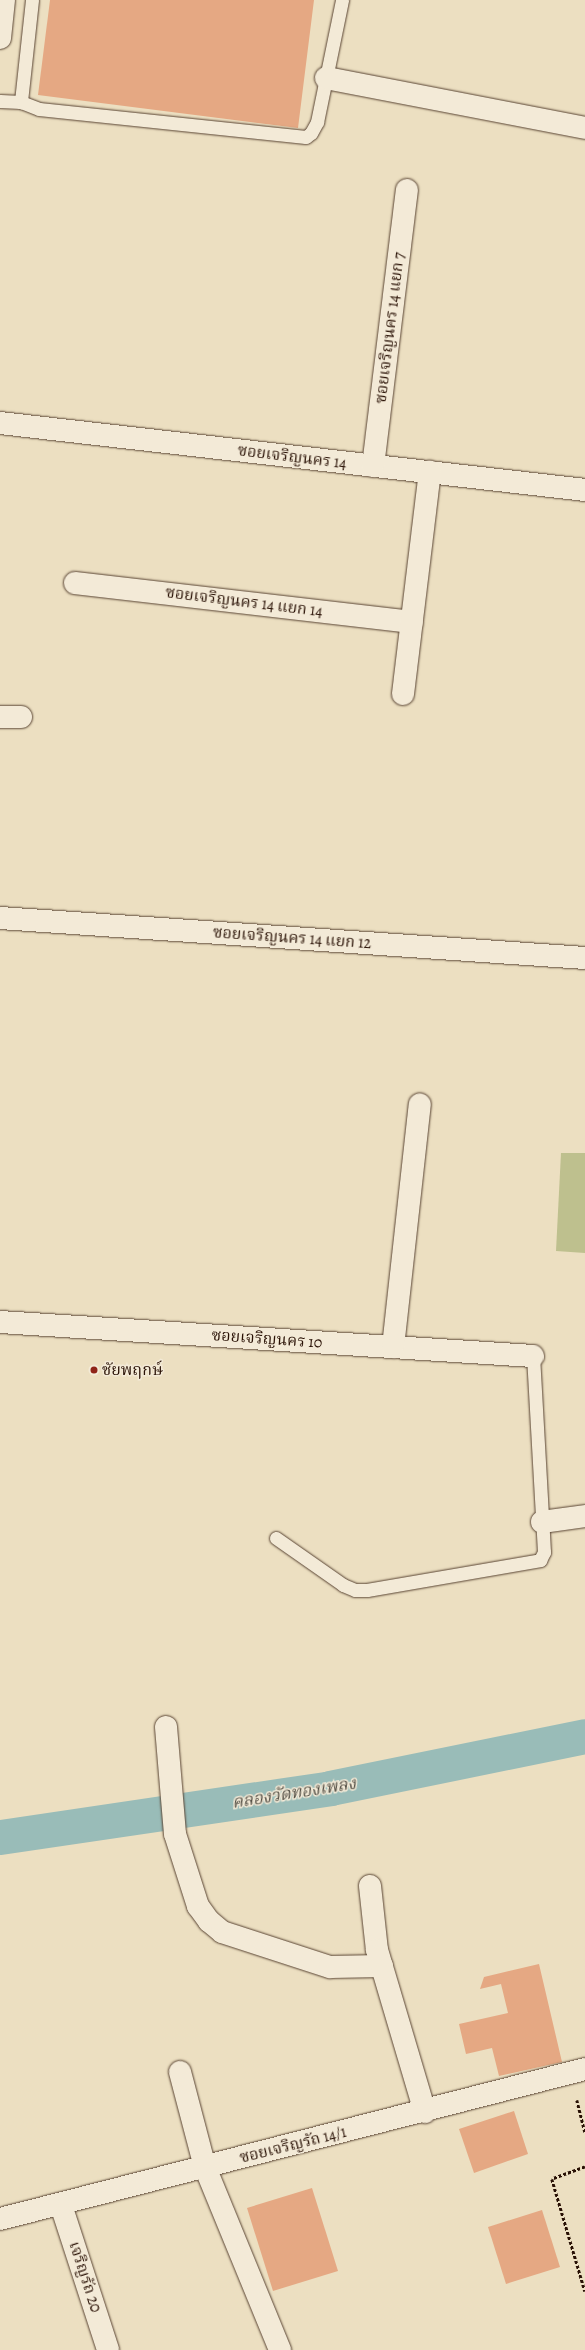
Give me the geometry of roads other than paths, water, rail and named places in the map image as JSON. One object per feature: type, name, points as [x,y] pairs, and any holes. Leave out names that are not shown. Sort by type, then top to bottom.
[{"type":"street","points":[[0,38],[4,0]]},
{"type":"street","points":[[326,78],[585,128]]},
{"type":"street","name":"ซอยเจริญนคร 14 แยก 7","points":[[373,466],[407,190]]},
{"type":"street","name":"ซอยเจริญนคร 14","points":[[0,423],[585,490]]},
{"type":"street","points":[[403,694],[430,472]]},
{"type":"street","name":"ซอยเจริญนคร 14 แยก 14","points":[[75,583],[412,622]]},
{"type":"street","name":"ซอยเจริญนคร 14 แยก 12","points":[[0,918],[585,958]]},
{"type":"street","points":[[393,1347],[420,1104]]},
{"type":"street","name":"ซอยเจริญนคร 10","points":[[0,1322],[533,1356]]},
{"type":"street","points":[[542,1522],[585,1516]]},
{"type":"street","points":[[166,1727],[175,1834],[198,1906],[208,1921],[222,1932],[330,1967],[382,1966]]},
{"type":"street","points":[[370,1886],[378,1950],[425,2112]]},
{"type":"street","name":"ซอยเจริญรัถ 14/1","points":[[0,2219],[61,2205],[425,2112],[585,2069]]},
{"type":"street","points":[[180,2072],[205,2167],[280,2350]]},
{"type":"street","name":"เจริญรัถ 20","points":[[61,2205],[108,2350]]},
{"type":"lane","points":[[20,102],[32,0]]},
{"type":"lane","points":[[0,101],[20,102],[39,109],[306,137],[311,133],[317,122],[342,0]]},
{"type":"lane","points":[[276,1538],[343,1585],[355,1590],[367,1590],[540,1560],[544,1552],[533,1356]]},
{"type":"waterway","name":"คลองวัดทองเพลง","points":[[0,1837],[330,1788],[585,1736]]},
{"type":"place","name":"ชัยพฤกษ์","points":[[94,1370]]}]
